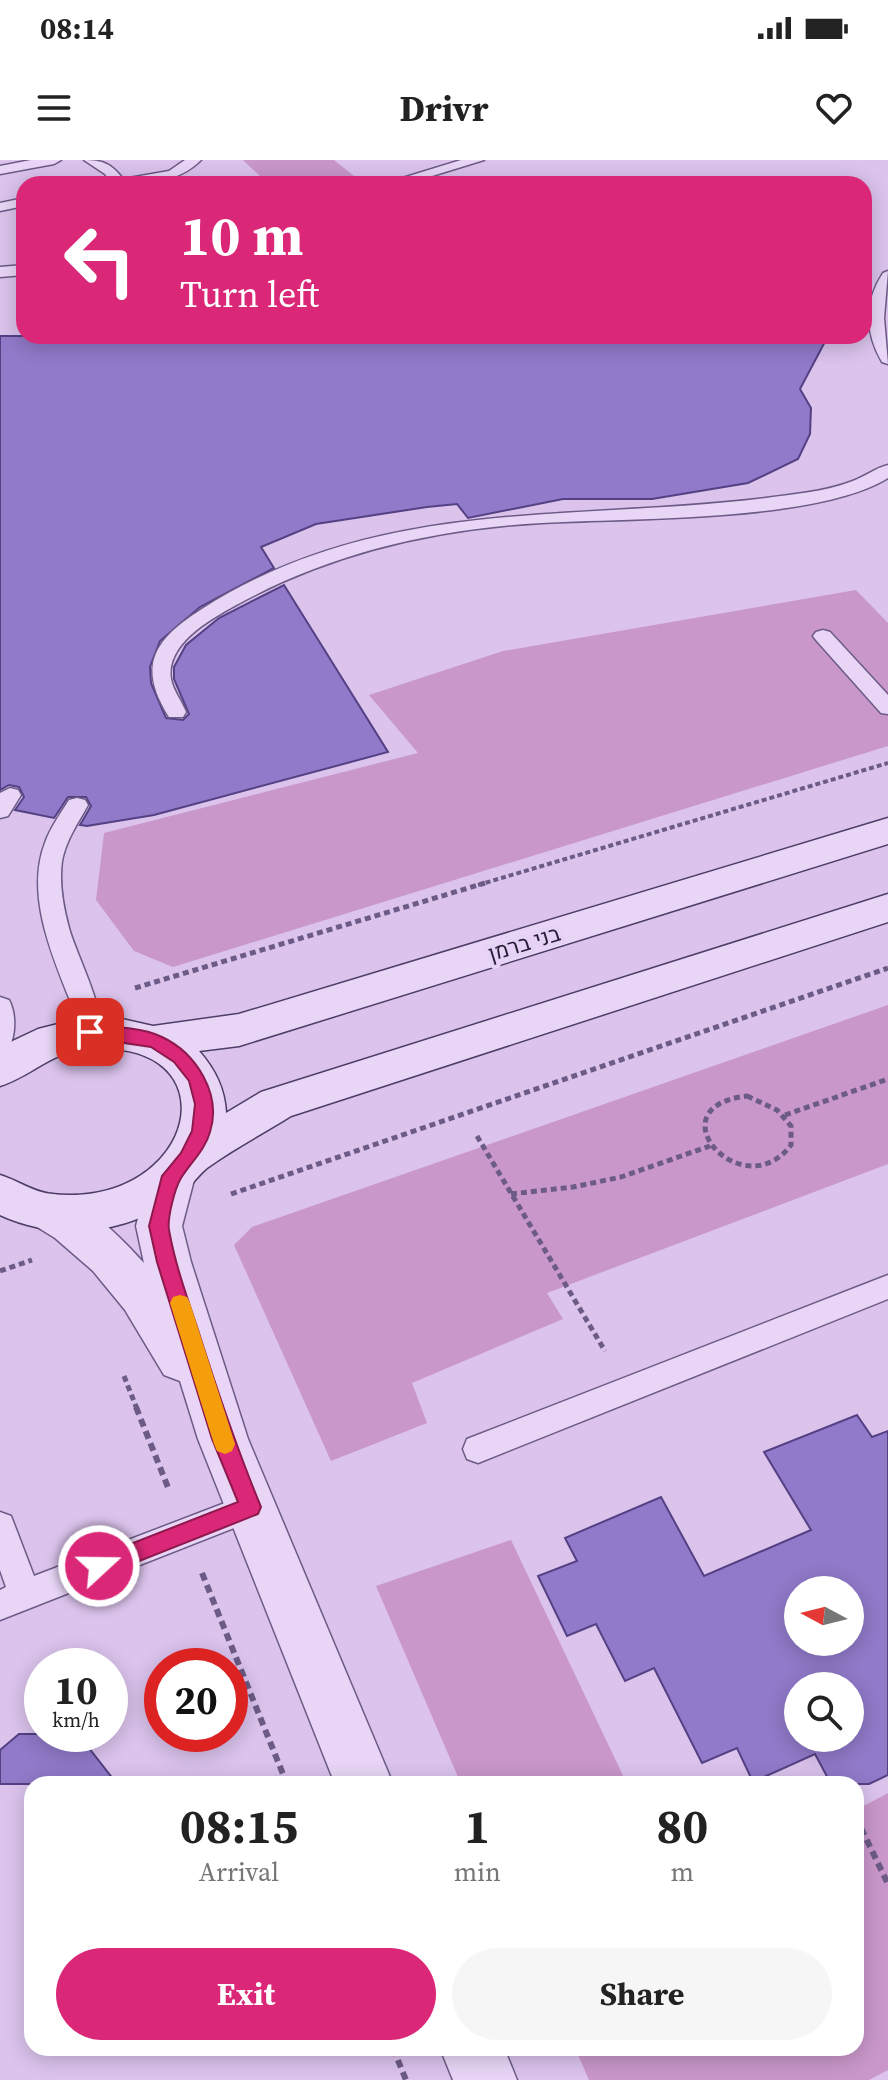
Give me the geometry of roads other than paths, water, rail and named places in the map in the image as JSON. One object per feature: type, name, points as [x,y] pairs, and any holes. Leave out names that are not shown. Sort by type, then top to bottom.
[{"type":"street","name":"בני ברמן","points":[[157,1041],[239,1030],[888,831]]},
{"type":"street","points":[[18,1204],[83,1213],[115,1207],[173,1184],[276,1104],[888,908]]},
{"type":"street","points":[[0,1070],[20,1053],[88,1018],[125,1034],[157,1041],[180,1058],[197,1078],[204,1104],[202,1131],[173,1184],[159,1226],[167,1262],[223,1439],[361,1776]]},
{"type":"street","points":[[18,1204],[80,1228],[109,1253],[171,1341],[223,1439]]},
{"type":"street","points":[[475,2056],[485,2080]]},
{"type":"lane","points":[[0,170],[54,160]]},
{"type":"lane","points":[[91,160],[114,176]]},
{"type":"lane","points":[[162,176],[173,174],[194,160]]},
{"type":"lane","points":[[434,176],[477,160]]},
{"type":"lane","points":[[888,276],[877,333],[888,359]]},
{"type":"lane","points":[[176,712],[161,679],[162,662],[176,640],[207,614],[243,592],[267,578],[311,560],[452,526],[582,515],[733,509],[853,490],[888,470]]},
{"type":"lane","points":[[823,636],[888,708]]},
{"type":"lane","points":[[77,805],[56,844],[50,878],[56,925],[88,1018]]},
{"type":"lane","points":[[0,1006],[0,1041]]},
{"type":"lane","points":[[478,1449],[888,1287]]},
{"type":"lane","points":[[0,1526],[12,1600],[251,1507]]}]
